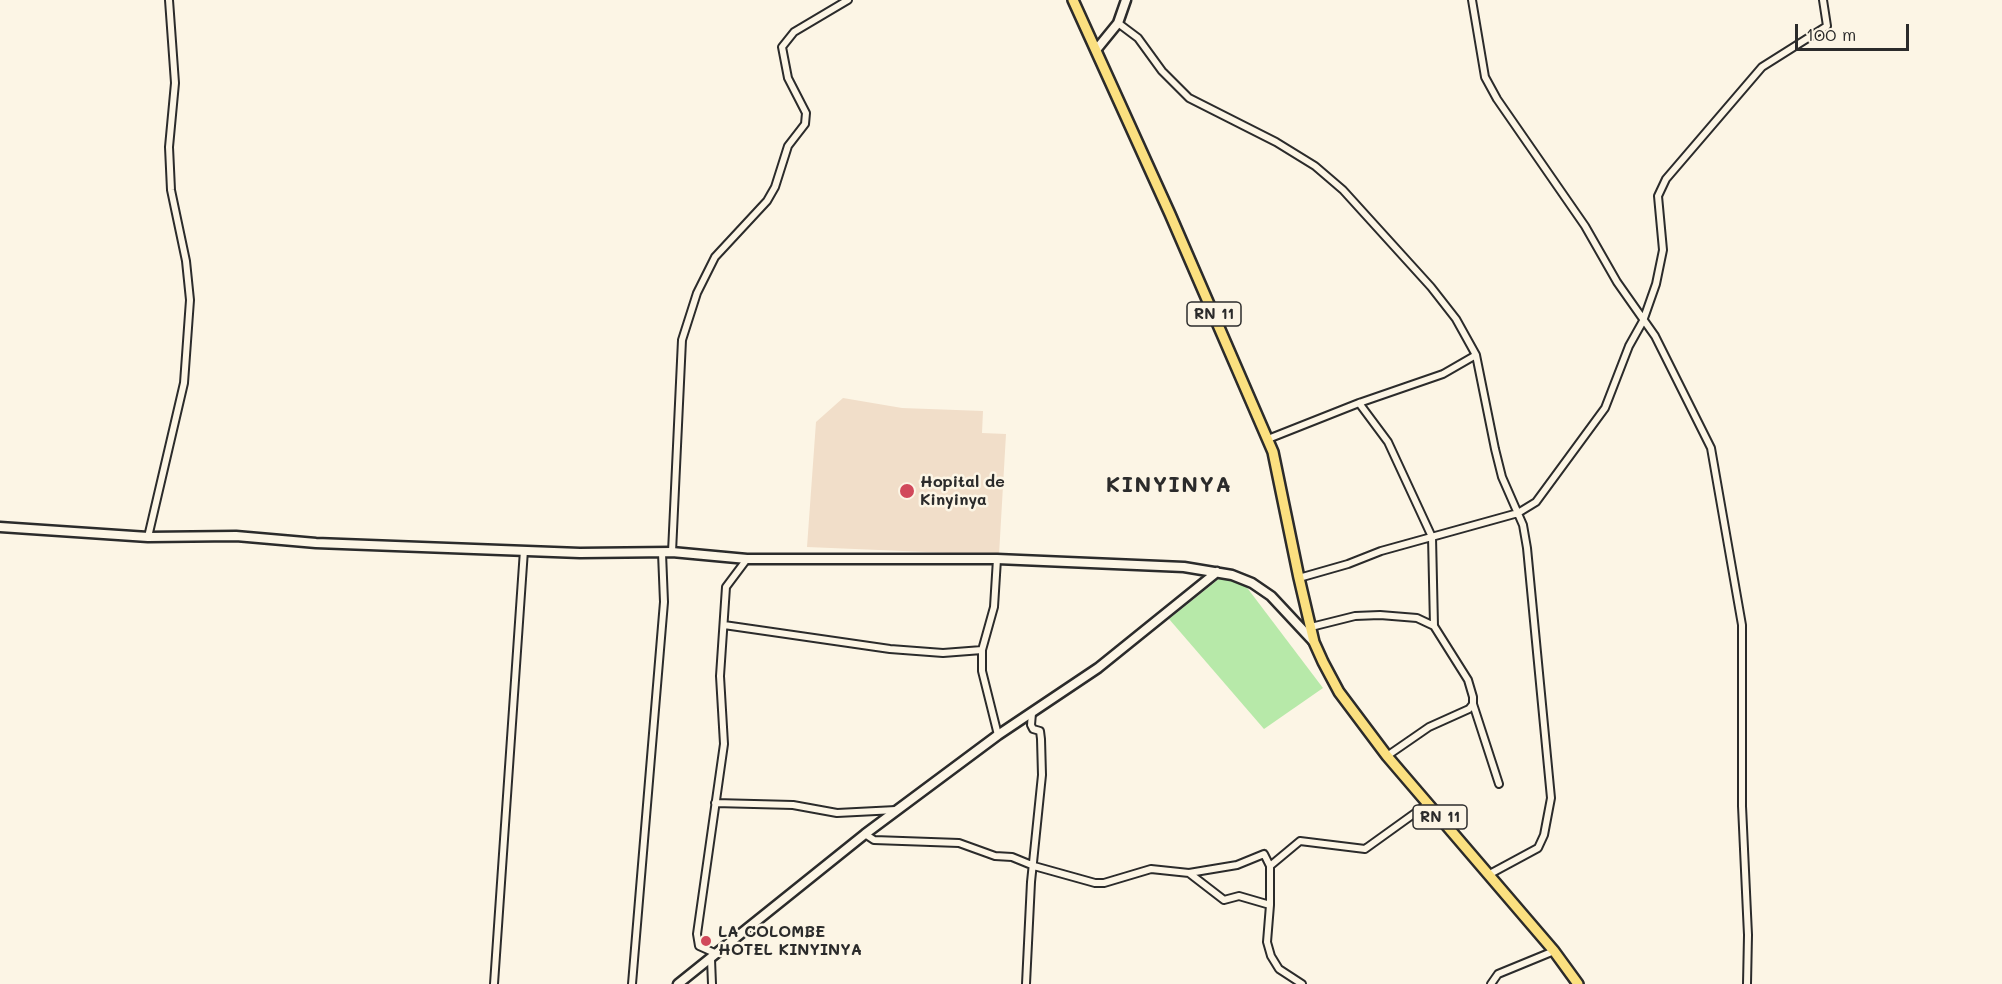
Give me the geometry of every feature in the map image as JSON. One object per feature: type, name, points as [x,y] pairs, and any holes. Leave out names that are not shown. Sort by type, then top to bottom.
[{"type":"main road","name":"RN 11","points":[[1073,0],[1268,439],[1281,485],[1314,642],[1339,692],[1387,756],[1554,951],[1578,984]]},
{"type":"main road","points":[[1096,50],[1118,23],[1126,0]]},
{"type":"main road","points":[[0,527],[148,537],[236,536],[316,543],[672,552],[747,558],[997,559],[1184,567],[1242,578],[1271,596],[1314,642]]},
{"type":"main road","points":[[678,984],[865,834],[998,735],[1098,668],[1217,572]]},
{"type":"street","points":[[148,537],[184,383],[190,300],[186,261],[171,190],[170,147],[174,83],[169,0]]},
{"type":"street","points":[[672,552],[682,340],[697,293],[715,257],[758,214],[771,195],[788,146],[805,124],[806,113],[788,78],[782,47],[794,32],[849,0]]},
{"type":"street","points":[[1472,0],[1485,77],[1497,99],[1585,226],[1659,345],[1711,448],[1742,624],[1742,806],[1748,935],[1747,984]]},
{"type":"street","points":[[1299,578],[1518,513],[1536,502],[1605,408],[1629,346],[1643,321],[1656,284],[1663,250],[1658,196],[1666,179],[1762,67],[1827,26],[1823,0]]},
{"type":"street","points":[[1118,23],[1138,38],[1162,71],[1190,98],[1286,148],[1315,166],[1343,190],[1431,287],[1456,319],[1476,355],[1483,379],[1502,477],[1518,513],[1527,548],[1551,798],[1544,835],[1538,848],[1488,875]]},
{"type":"street","points":[[1268,439],[1359,403],[1443,374],[1476,355]]},
{"type":"street","points":[[1359,403],[1388,442],[1432,537],[1434,626],[1468,680],[1473,704],[1499,784]]},
{"type":"street","points":[[494,984],[524,550]]},
{"type":"street","points":[[632,984],[664,602],[662,553]]},
{"type":"street","points":[[712,984],[714,956],[699,946],[697,942],[724,744],[720,676],[726,587],[747,558]]},
{"type":"street","points":[[997,559],[994,607],[982,650],[982,671],[998,735]]},
{"type":"street","points":[[1311,627],[1355,616],[1380,615],[1417,618],[1434,626]]},
{"type":"street","points":[[724,625],[890,649],[943,653],[982,650]]},
{"type":"street","points":[[1387,756],[1429,727],[1473,704]]},
{"type":"street","points":[[1026,984],[1042,755],[1040,731],[1033,729],[1031,725],[1032,712]]},
{"type":"street","points":[[715,803],[793,806],[837,813],[898,810]]},
{"type":"street","points":[[1270,866],[1300,841],[1365,849],[1429,803]]},
{"type":"street","points":[[865,834],[874,840],[959,843],[995,856],[1012,857],[1034,866],[1095,883],[1104,883],[1152,869],[1189,873],[1237,866],[1264,854],[1270,866],[1268,942],[1271,956],[1280,969],[1302,984]]},
{"type":"street","points":[[1189,873],[1224,900],[1239,896],[1270,905]]},
{"type":"street","points":[[1491,984],[1498,974],[1554,951]]},
{"type":"shaded area","name":"Hopital de Kinyinya","points":[[843,398],[902,408],[983,411],[982,433],[1006,434],[999,555],[807,547],[816,422]]},
{"type":"green space","points":[[1220,578],[1242,581],[1323,688],[1264,729],[1169,619]]},
{"type":"place","name":"Hopital de Kinyinya","points":[[907,491]]},
{"type":"place","name":"LA COLOMBE HOTEL KINYINYA","points":[[706,941]]},
{"type":"district","name":"KINYINYA","points":[[1169,485]]}]
